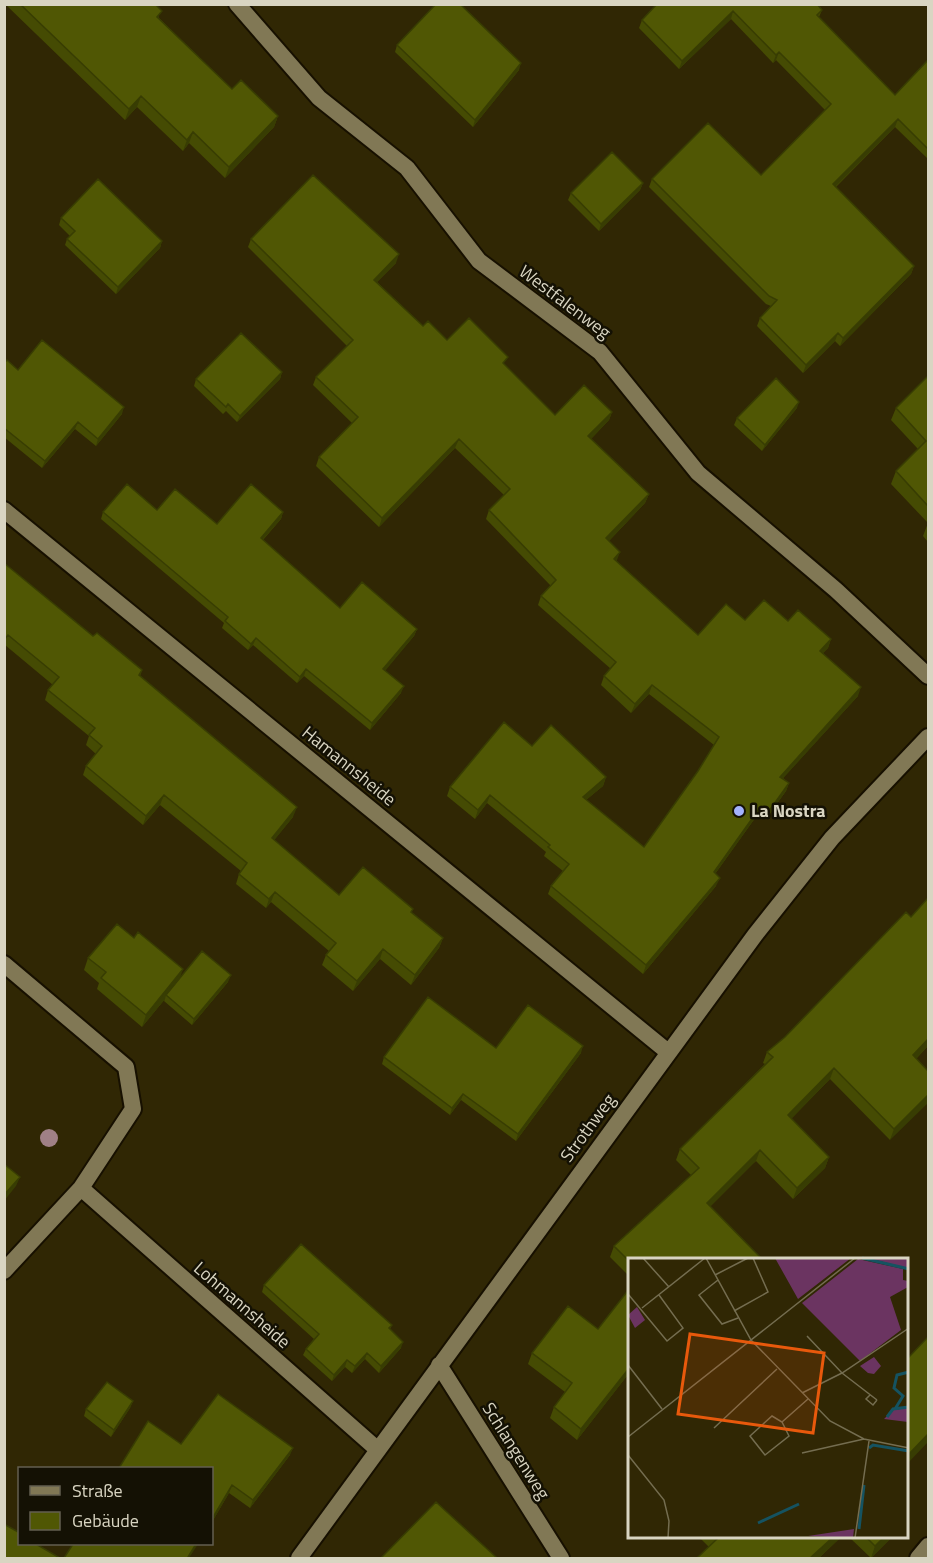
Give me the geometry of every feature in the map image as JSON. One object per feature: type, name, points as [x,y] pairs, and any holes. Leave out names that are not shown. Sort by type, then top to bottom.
[{"type":"street","name":"Westfalenweg","points":[[237,4],[319,98],[406,168],[479,261],[600,352],[698,473],[836,590],[928,676]]},
{"type":"street","name":"Hamannsheide","points":[[4,510],[668,1052]]},
{"type":"street","name":"Strothweg","points":[[299,1558],[668,1052],[832,838],[928,737]]},
{"type":"street","points":[[4,964],[126,1067],[133,1109],[81,1188],[4,1270]]},
{"type":"street","name":"Lohmannsheide","points":[[81,1188],[378,1450]]},
{"type":"street","name":"Schlangenweg","points":[[439,1365],[561,1558]]},
{"type":"street","points":[[918,1558],[928,1546]]},
{"type":"building","points":[[20,4],[155,4],[162,11],[157,17],[232,89],[241,80],[278,116],[229,167],[193,132],[187,140],[141,96],[129,109]]},
{"type":"building","points":[[436,4],[460,4],[521,63],[475,120],[397,45]]},
{"type":"building","points":[[657,4],[817,4],[822,10],[817,15],[895,95],[928,60],[928,149],[898,119],[833,184],[914,266],[843,338],[838,333],[806,365],[760,318],[777,300],[769,296],[652,179],[708,123],[761,175],[831,104],[779,52],[776,55],[733,11],[682,61],[642,20]]},
{"type":"building","points":[[612,152],[643,183],[601,224],[571,193]]},
{"type":"building","points":[[313,175],[399,254],[374,280],[423,326],[428,321],[447,340],[469,318],[508,357],[503,363],[555,415],[584,385],[612,412],[588,436],[649,494],[606,538],[620,552],[614,559],[698,635],[726,604],[745,620],[764,600],[788,621],[798,610],[831,639],[820,651],[861,687],[780,777],[789,783],[769,811],[761,806],[714,872],[720,878],[646,965],[551,886],[569,864],[548,847],[550,845],[490,795],[478,810],[450,787],[504,722],[532,746],[551,725],[606,777],[583,797],[644,847],[698,771],[719,737],[652,685],[635,704],[604,676],[616,662],[541,596],[556,580],[489,510],[510,489],[459,439],[382,518],[319,457],[358,417],[316,377],[353,340],[251,239]]},
{"type":"building","points":[[98,179],[162,241],[118,287],[67,239],[75,231],[61,218]]},
{"type":"building","points":[[241,333],[282,372],[240,416],[228,404],[226,407],[196,379]]},
{"type":"building","points":[[42,340],[124,407],[98,439],[78,422],[45,461],[4,428],[4,363],[7,360],[18,370]]},
{"type":"building","points":[[928,376],[928,506],[896,471],[926,441],[896,408]]},
{"type":"building","points":[[776,378],[799,402],[765,445],[737,418]]},
{"type":"building","points":[[127,484],[157,510],[175,489],[217,524],[251,484],[283,512],[261,538],[340,608],[362,582],[417,629],[383,669],[404,686],[372,723],[306,669],[300,677],[256,638],[251,644],[225,621],[228,617],[103,512]]},
{"type":"building","points":[[4,563],[93,636],[97,633],[142,670],[139,675],[297,807],[272,838],[339,895],[363,867],[443,938],[415,975],[383,949],[357,981],[326,955],[336,943],[275,892],[269,899],[239,874],[247,863],[164,795],[146,816],[86,766],[102,746],[89,735],[95,728],[48,690],[59,677],[8,635],[4,640]]},
{"type":"building","points":[[928,898],[928,1039],[913,1055],[928,1071],[928,1095],[894,1129],[834,1068],[788,1115],[829,1157],[797,1188],[760,1150],[707,1203],[761,1258],[628,1258],[628,1260],[614,1246],[699,1168],[680,1149],[773,1057],[767,1052],[785,1037],[906,912],[911,917]]},
{"type":"building","points":[[117,924],[134,938],[138,932],[183,969],[146,1015],[101,978],[106,972],[88,958]]},
{"type":"building","points":[[202,951],[231,975],[194,1019],[166,995]]},
{"type":"building","points":[[428,997],[496,1048],[528,1005],[583,1046],[518,1134],[463,1094],[452,1108],[384,1057]]},
{"type":"building","points":[[4,1164],[20,1177],[4,1195]]},
{"type":"building","points":[[301,1244],[392,1325],[389,1328],[403,1342],[381,1366],[367,1353],[355,1366],[347,1360],[334,1375],[306,1349],[319,1334],[264,1285]]},
{"type":"building","points":[[628,1291],[628,1370],[581,1429],[554,1407],[572,1383],[532,1353],[568,1306],[598,1329]]},
{"type":"building","points":[[928,1337],[928,1434],[909,1454],[909,1357]]},
{"type":"building","points":[[107,1382],[133,1401],[114,1430],[86,1409]]},
{"type":"building","points":[[218,1394],[293,1448],[253,1500],[232,1485],[213,1517],[213,1467],[120,1467],[148,1421],[181,1444]]},
{"type":"building","points":[[436,1502],[497,1558],[381,1558]]},
{"type":"building","points":[[4,1524],[18,1532],[18,1545],[38,1545],[60,1558],[4,1558]]},
{"type":"building","points":[[717,1539],[831,1539],[810,1558],[697,1558]]},
{"type":"building","points":[[868,1539],[882,1539],[875,1546]]},
{"type":"building","points":[[72,1545],[195,1545],[188,1557],[191,1558],[64,1558]]},
{"type":"place","name":"La Nostra","points":[[739,811]]}]
